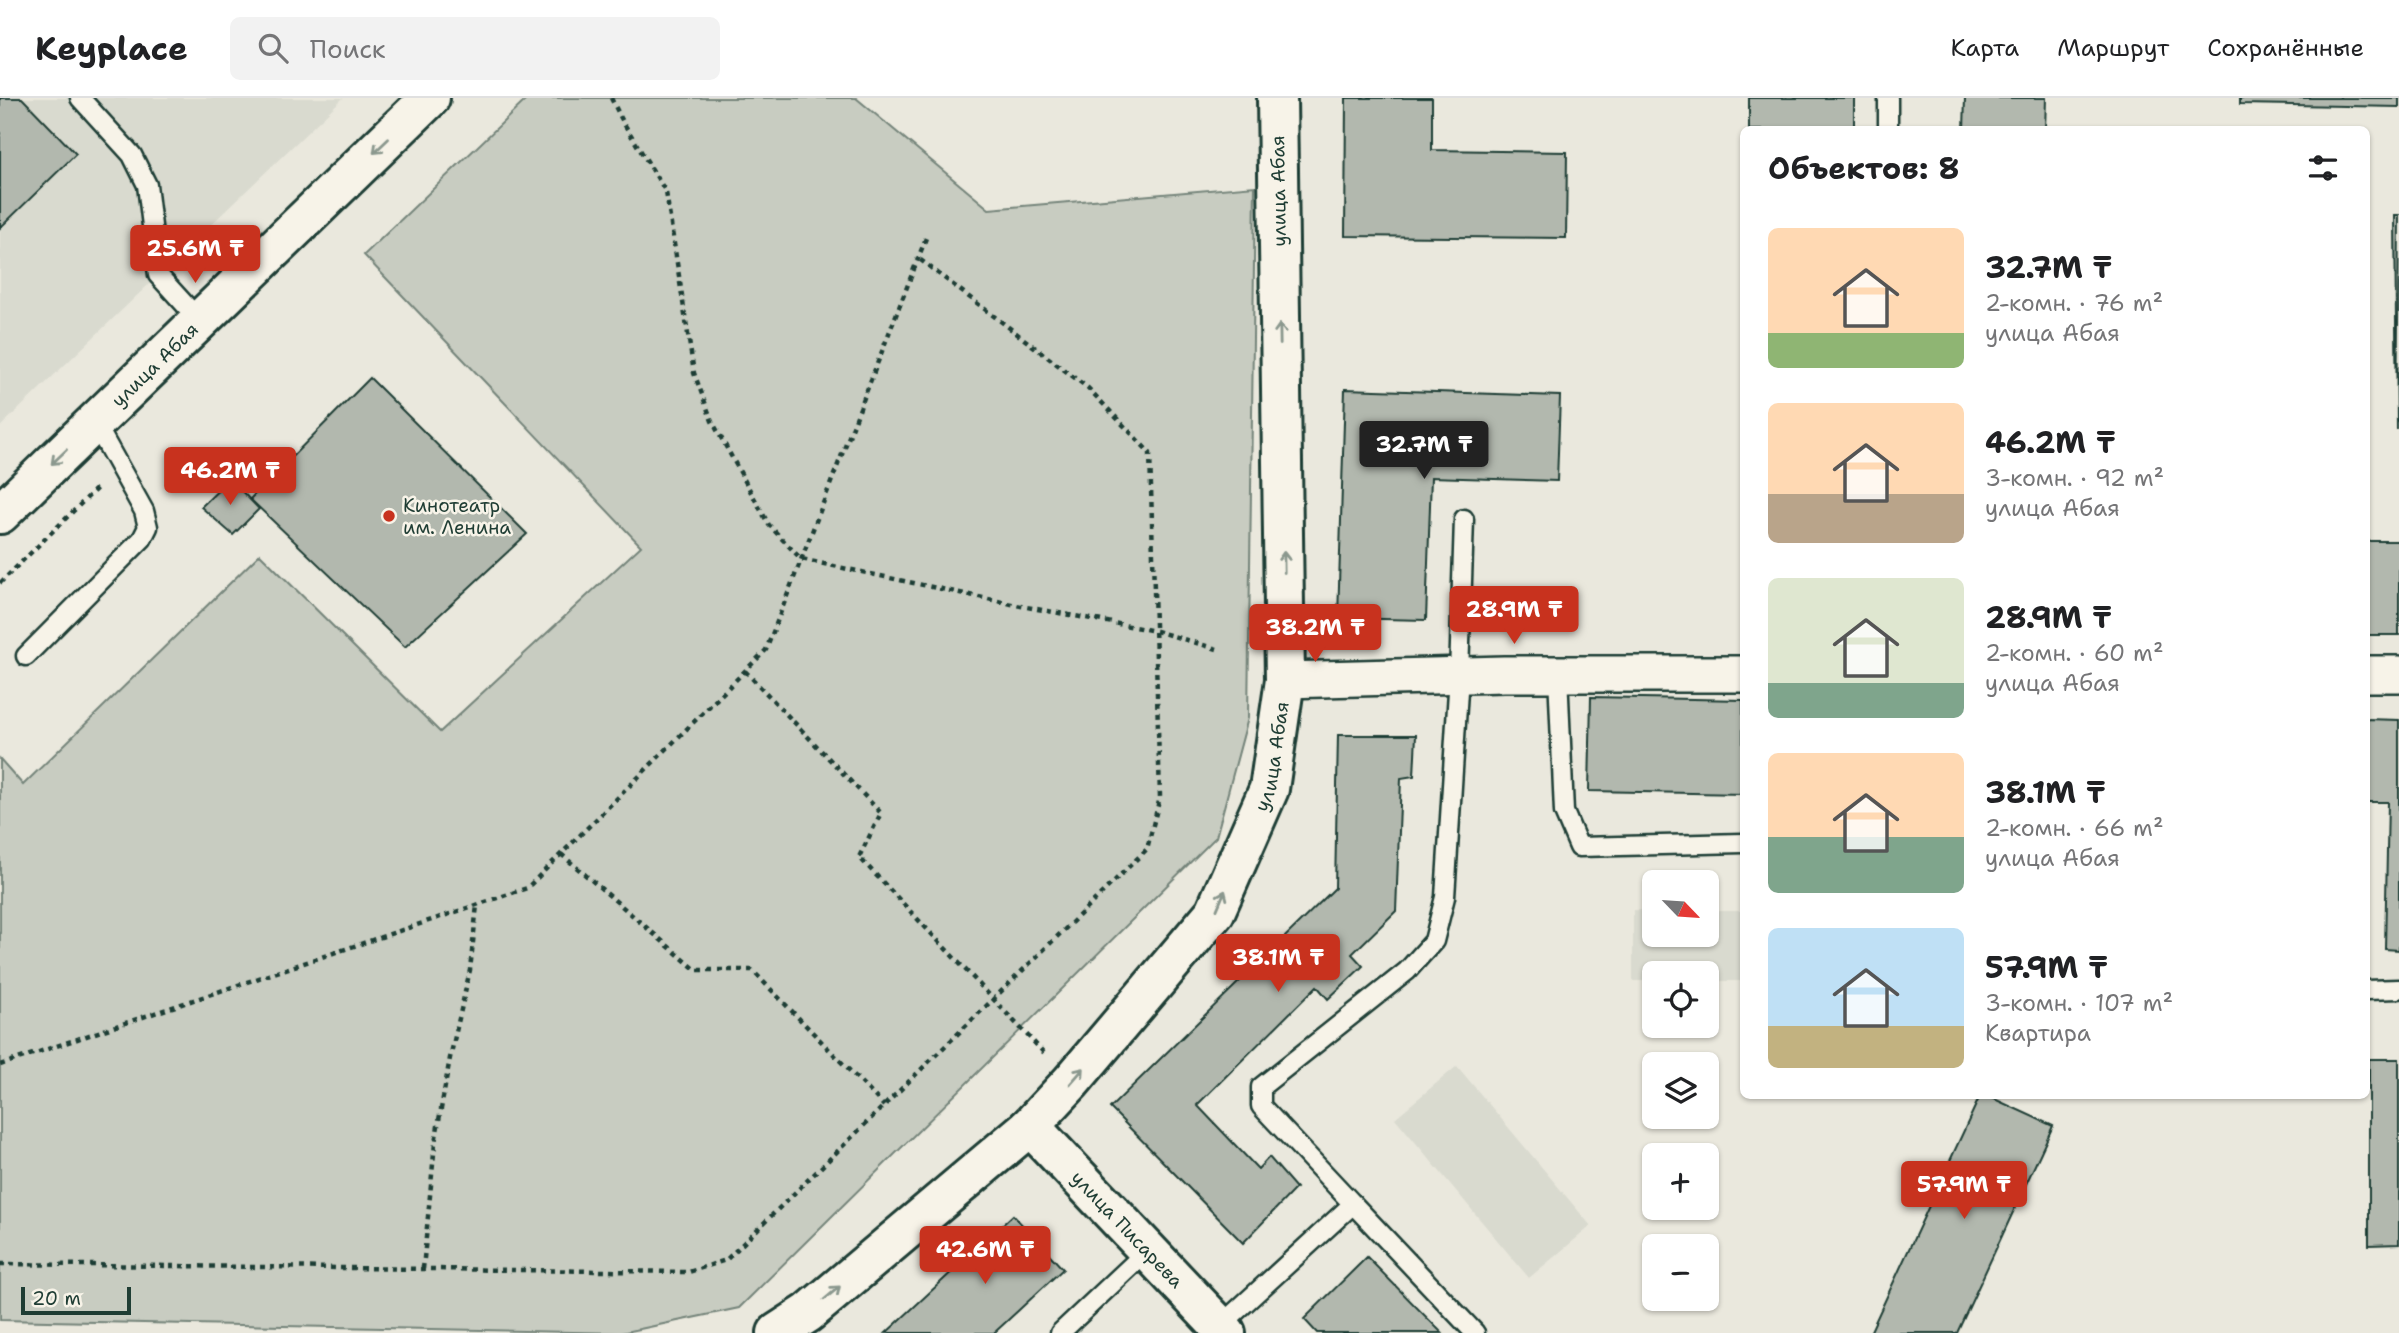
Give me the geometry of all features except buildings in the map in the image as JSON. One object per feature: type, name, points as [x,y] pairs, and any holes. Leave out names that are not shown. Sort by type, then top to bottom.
[{"type":"main road","name":"улица Абая","points":[[0,514],[430,98]]},
{"type":"main road","name":"улица Абая","points":[[781,1332],[808,1313],[1030,1126],[1072,1082],[1216,912],[1269,789],[1286,680],[1274,101]]},
{"type":"main road","name":"улица Писарева","points":[[1030,1126],[1223,1330]]},
{"type":"street","points":[[1286,680],[1459,675],[1740,674]]},
{"type":"street","points":[[2370,674],[2399,674]]},
{"type":"lane","points":[[80,98],[132,155],[147,185],[158,275],[200,321]]},
{"type":"lane","points":[[1888,98],[1888,126]]},
{"type":"lane","points":[[26,656],[142,539],[148,527],[144,511],[95,423]]},
{"type":"lane","points":[[1464,519],[1459,675],[1445,897],[1434,941],[1407,971],[1261,1087],[1261,1106],[1475,1333]]},
{"type":"lane","points":[[1558,674],[1564,812],[1579,847],[1740,843]]},
{"type":"lane","points":[[2370,990],[2399,989]]},
{"type":"lane","points":[[1223,1330],[1353,1204]]},
{"type":"lane","points":[[1060,1333],[1148,1250]]},
{"type":"path","points":[[611,98],[666,192],[694,373],[712,421],[769,525],[801,559],[1021,606],[1156,631],[1217,649]]},
{"type":"path","points":[[0,1065],[527,888],[766,650],[926,238]]},
{"type":"path","points":[[0,1264],[689,1272],[726,1260],[1147,849],[1160,797],[1150,453],[1088,388],[918,258]]},
{"type":"path","points":[[0,583],[120,466]]},
{"type":"path","points":[[745,671],[881,813],[859,857],[1072,1082]]},
{"type":"path","points":[[561,854],[696,970],[752,970],[884,1106]]},
{"type":"path","points":[[424,1269],[435,1143],[450,1058],[470,970],[477,905]]},
{"type":"shaded area","points":[[0,98],[343,98],[0,427]]},
{"type":"shaded area","points":[[528,98],[856,98],[989,209],[1255,186],[1248,718],[1216,837],[739,1308],[621,1333],[0,1320],[0,759],[23,785],[260,554],[440,732],[641,546],[364,255]]},
{"type":"shaded area","points":[[1633,910],[1642,910],[1642,947],[1719,947],[1719,911],[1740,911],[1740,981],[1719,981],[1719,961],[1642,961],[1642,981],[1633,981]]},
{"type":"shaded area","points":[[1457,1066],[1591,1226],[1529,1278],[1395,1118]]},
{"type":"place","name":"Кинотеатр им. Ленина","points":[[389,516]]}]
